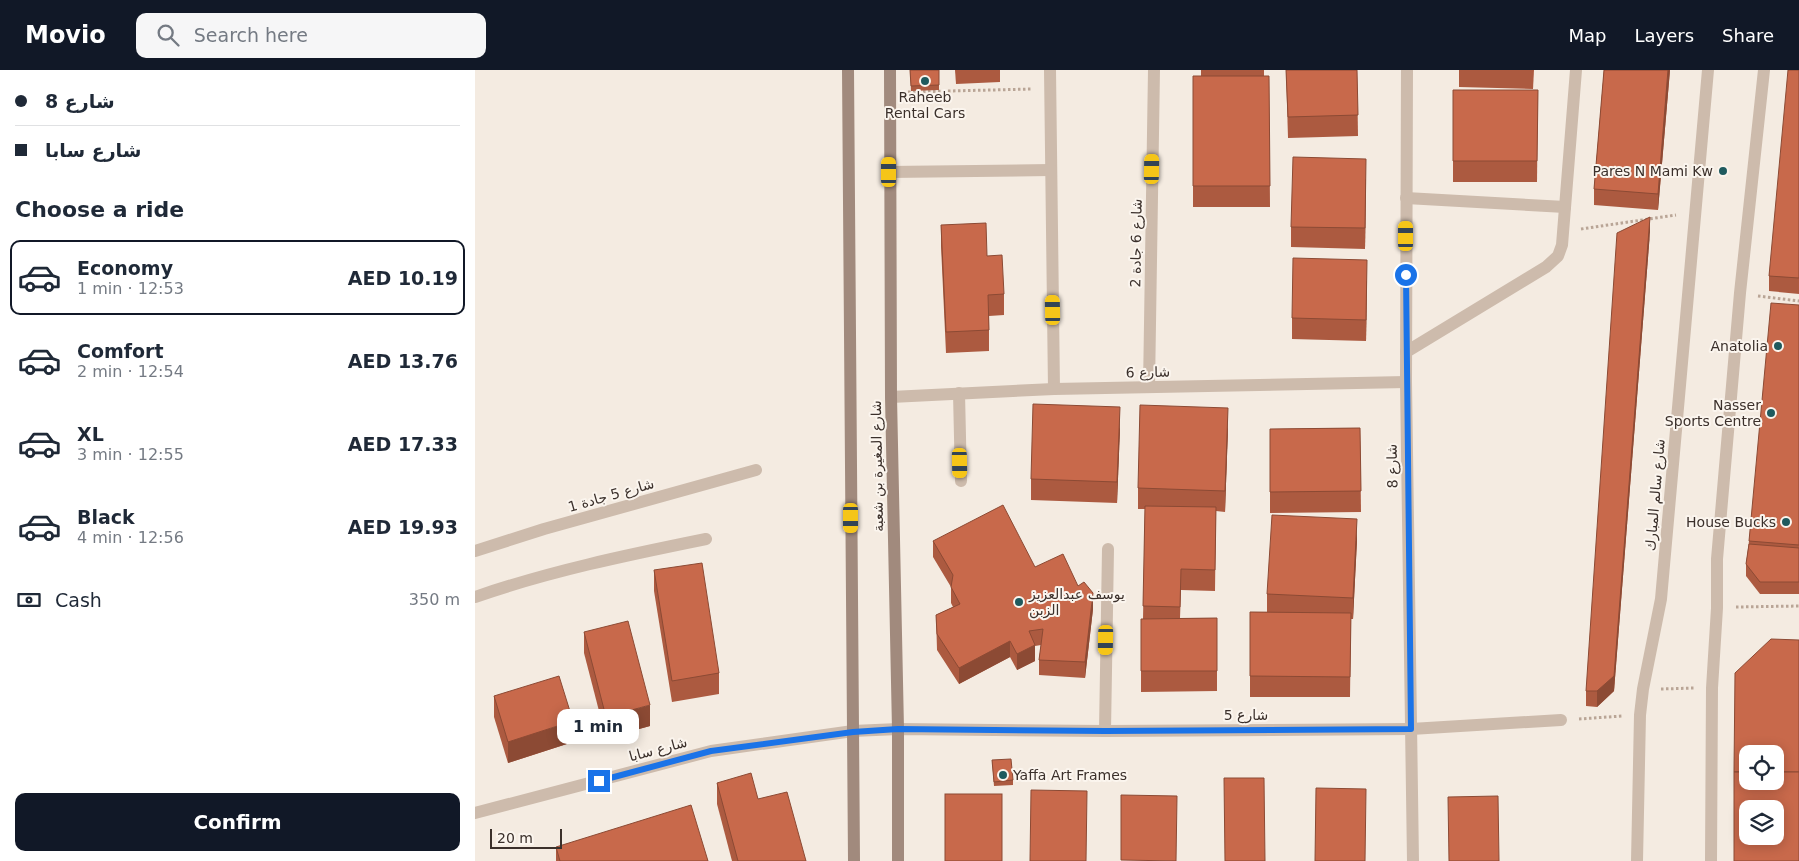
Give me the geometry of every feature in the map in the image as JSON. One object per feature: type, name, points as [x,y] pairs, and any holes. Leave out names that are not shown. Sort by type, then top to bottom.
[{"type":"main road","name":"شارع المغيرة بن شعبة","points":[[848,70],[854,861]]},
{"type":"main road","name":"شارع المغيرة بن شعبة","points":[[890,70],[891,398],[898,729],[898,861]]},
{"type":"street","points":[[1050,70],[1054,389]]},
{"type":"street","name":"شارع 6 جادة 2","points":[[1149,387],[1154,70]]},
{"type":"street","name":"شارع 8","points":[[1407,70],[1405,382],[1413,861]]},
{"type":"street","points":[[1406,352],[1546,267],[1558,256],[1562,245],[1576,70]]},
{"type":"street","name":"شارع سالم المبارك","points":[[1637,861],[1640,715],[1643,689],[1661,599],[1708,70]]},
{"type":"street","points":[[1711,861],[1712,688],[1717,608],[1717,559],[1740,293],[1764,70]]},
{"type":"street","points":[[889,172],[1051,170]]},
{"type":"street","points":[[1406,198],[1565,207]]},
{"type":"street","name":"شارع 6","points":[[891,398],[1054,389],[1405,382]]},
{"type":"street","points":[[959,393],[961,481]]},
{"type":"street","name":"شارع 5 جادة 1","points":[[475,551],[544,529],[757,470]]},
{"type":"street","points":[[475,597],[521,581],[596,561],[706,539]]},
{"type":"street","points":[[1105,731],[1108,549]]},
{"type":"street","name":"شارع 5","points":[[853,732],[898,729],[1105,731],[1411,729],[1561,720]]},
{"type":"street","name":"شارع سابا","points":[[475,813],[711,751],[853,732]]},
{"type":"path","points":[[890,93],[1050,88]]},
{"type":"path","points":[[1563,232],[1694,212]]},
{"type":"path","points":[[1740,293],[1799,302]]},
{"type":"path","points":[[1717,608],[1799,606]]},
{"type":"path","points":[[1643,689],[1712,688]]},
{"type":"path","points":[[1561,720],[1640,715]]},
{"type":"building","name":"Raheeb Rental Cars","points":[[910,70],[939,70],[939,85],[911,86]]},
{"type":"building","points":[[1286,70],[1357,70],[1358,115],[1288,117]]},
{"type":"building","points":[[1604,70],[1668,70],[1658,194],[1594,189]]},
{"type":"building","points":[[1788,70],[1799,70],[1799,278],[1769,276]]},
{"type":"building","points":[[1193,76],[1269,76],[1270,186],[1193,186]]},
{"type":"building","points":[[1453,90],[1538,90],[1537,161],[1453,161]]},
{"type":"building","points":[[1293,157],[1366,159],[1365,228],[1291,227]]},
{"type":"building","points":[[1650,217],[1614,676],[1597,691],[1586,691],[1617,233]]},
{"type":"building","points":[[986,223],[987,256],[1002,255],[1004,294],[988,295],[989,330],[946,332],[941,225]]},
{"type":"building","points":[[1293,258],[1367,260],[1366,320],[1292,318]]},
{"type":"building","points":[[1771,303],[1799,305],[1799,545],[1749,541]]},
{"type":"building","points":[[1033,404],[1120,407],[1117,482],[1031,479]]},
{"type":"building","points":[[1140,405],[1228,408],[1225,491],[1138,488]]},
{"type":"building","points":[[1360,428],[1361,491],[1270,492],[1270,429]]},
{"type":"building","name":"يوسف عبدالعزيز الزبن","points":[[1003,505],[1035,567],[1063,554],[1078,586],[1084,582],[1093,593],[1085,662],[1039,660],[1043,629],[1029,631],[1035,645],[1017,654],[1010,641],[959,668],[937,634],[936,615],[960,604],[951,587],[953,575],[933,541]]},
{"type":"building","points":[[1145,506],[1216,507],[1215,570],[1181,569],[1180,607],[1143,606]]},
{"type":"building","points":[[1272,515],[1357,519],[1353,598],[1267,594]]},
{"type":"building","points":[[1749,544],[1799,548],[1799,582],[1760,582],[1746,564]]},
{"type":"building","points":[[702,563],[719,673],[672,681],[654,570]]},
{"type":"building","points":[[1250,612],[1351,613],[1350,677],[1250,676]]},
{"type":"building","points":[[1217,618],[1217,671],[1141,671],[1141,619]]},
{"type":"building","points":[[628,621],[650,705],[606,717],[584,632]]},
{"type":"building","points":[[1771,639],[1799,640],[1799,772],[1784,772],[1784,745],[1739,745],[1739,772],[1734,772],[1735,673]]},
{"type":"building","points":[[559,676],[573,721],[508,742],[494,696]]},
{"type":"building","name":"Yaffa Art Frames","points":[[1011,759],[1013,780],[994,782],[992,760]]},
{"type":"building","points":[[1734,772],[1739,772],[1739,790],[1784,790],[1784,772],[1799,772],[1799,861],[1734,861]]},
{"type":"building","points":[[751,773],[758,799],[787,792],[806,861],[738,861],[717,783]]},
{"type":"building","points":[[1224,778],[1264,778],[1265,861],[1225,861]]},
{"type":"building","points":[[1316,788],[1366,789],[1365,861],[1315,861]]},
{"type":"building","points":[[1031,790],[1087,791],[1086,861],[1030,861]]},
{"type":"building","points":[[945,794],[1002,794],[1002,861],[945,861]]},
{"type":"building","points":[[1121,795],[1177,796],[1176,861],[1121,860]]},
{"type":"building","points":[[1498,796],[1499,861],[1449,861],[1448,797]]},
{"type":"building","points":[[691,805],[708,861],[560,861],[556,847]]},
{"type":"place","name":"Raheeb Rental Cars","points":[[925,81]]},
{"type":"place","name":"Pares N Mami Kw","points":[[1723,171]]},
{"type":"place","name":"Anatolia","points":[[1778,346]]},
{"type":"place","name":"Nasser Sports Centre","points":[[1771,413]]},
{"type":"place","name":"House Bucks","points":[[1786,522]]},
{"type":"place","name":"يوسف عبدالعزيز الزبن","points":[[1019,602]]},
{"type":"place","name":"Yaffa Art Frames","points":[[1003,775]]},
{"type":"route","points":[[599,781],[711,751],[853,732],[898,729],[1105,731],[1411,729],[1405,382],[1406,275]]}]
